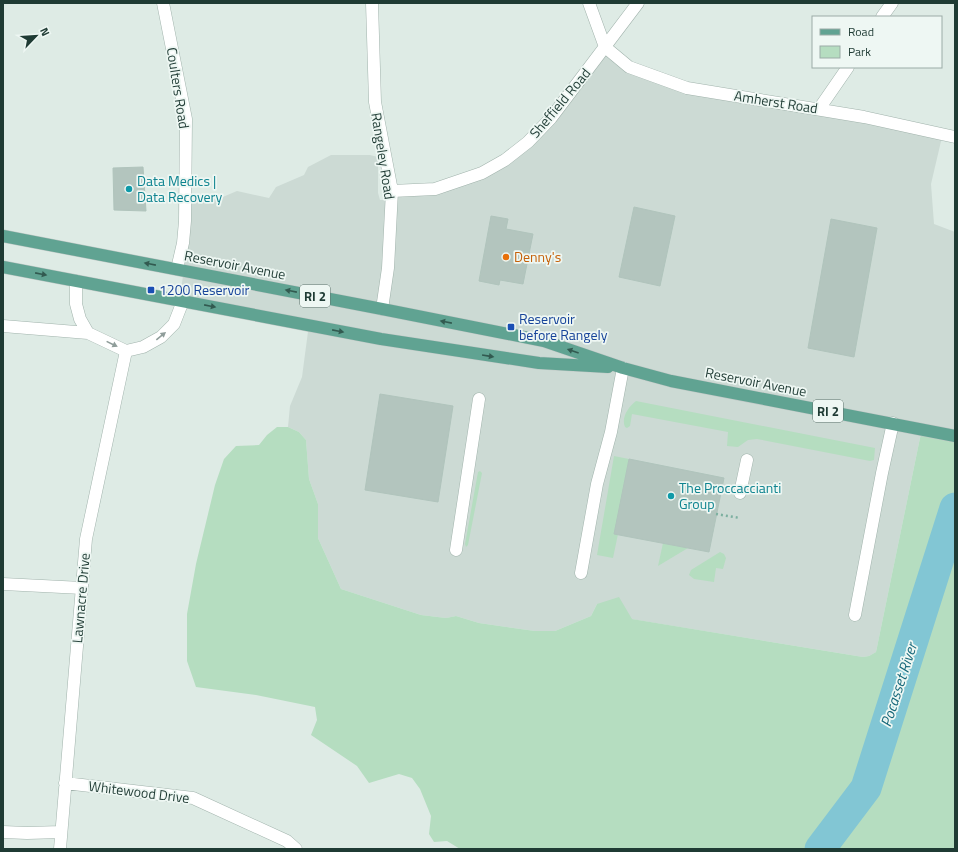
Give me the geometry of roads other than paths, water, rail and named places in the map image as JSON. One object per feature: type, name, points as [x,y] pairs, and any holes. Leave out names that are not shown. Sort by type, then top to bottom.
[{"type":"main road","name":"Reservoir Avenue","points":[[3,236],[544,341],[623,368],[671,381],[955,436]]},
{"type":"main road","name":"Reservoir Avenue","points":[[3,267],[388,340],[539,363],[623,368]]},
{"type":"street","name":"Coulters Road","points":[[163,3],[186,118],[185,221],[183,243],[177,269]]},
{"type":"street","name":"Rangeley Road","points":[[372,3],[375,102],[392,191],[388,268],[382,309]]},
{"type":"street","points":[[589,3],[605,47]]},
{"type":"street","name":"Sheffield Road","points":[[392,191],[435,189],[482,173],[505,160],[528,142],[551,118],[638,3]]},
{"type":"street","points":[[883,16],[892,3]]},
{"type":"street","name":"Amherst Road","points":[[605,47],[629,67],[687,88],[864,117],[955,137]]},
{"type":"street","points":[[819,109],[847,68]]},
{"type":"street","points":[[76,281],[76,304],[80,319],[88,333]]},
{"type":"street","points":[[3,326],[88,333],[126,351],[143,348],[161,338],[174,324],[183,301]]},
{"type":"street","name":"Lawnacre Drive","points":[[60,849],[86,539],[126,351]]},
{"type":"street","points":[[581,573],[597,484],[611,432],[623,368]]},
{"type":"street","points":[[456,550],[480,399]]},
{"type":"street","points":[[855,615],[882,473],[893,424]]},
{"type":"street","points":[[740,493],[748,460]]},
{"type":"street","points":[[3,584],[82,588]]},
{"type":"street","name":"Whitewood Drive","points":[[65,783],[193,798],[287,841],[296,849]]},
{"type":"street","points":[[3,832],[61,832]]},
{"type":"waterway","name":"Pocasset River","points":[[820,849],[866,788],[955,508]]},
{"type":"place","name":"Data Medics | Data Recovery","points":[[129,189]]},
{"type":"place","name":"Denny's","points":[[506,257]]},
{"type":"place","name":"1200 Reservoir","points":[[151,290]]},
{"type":"place","name":"Reservoir before Rangely","points":[[511,327]]},
{"type":"place","name":"The Proccaccianti Group","points":[[671,496]]}]
